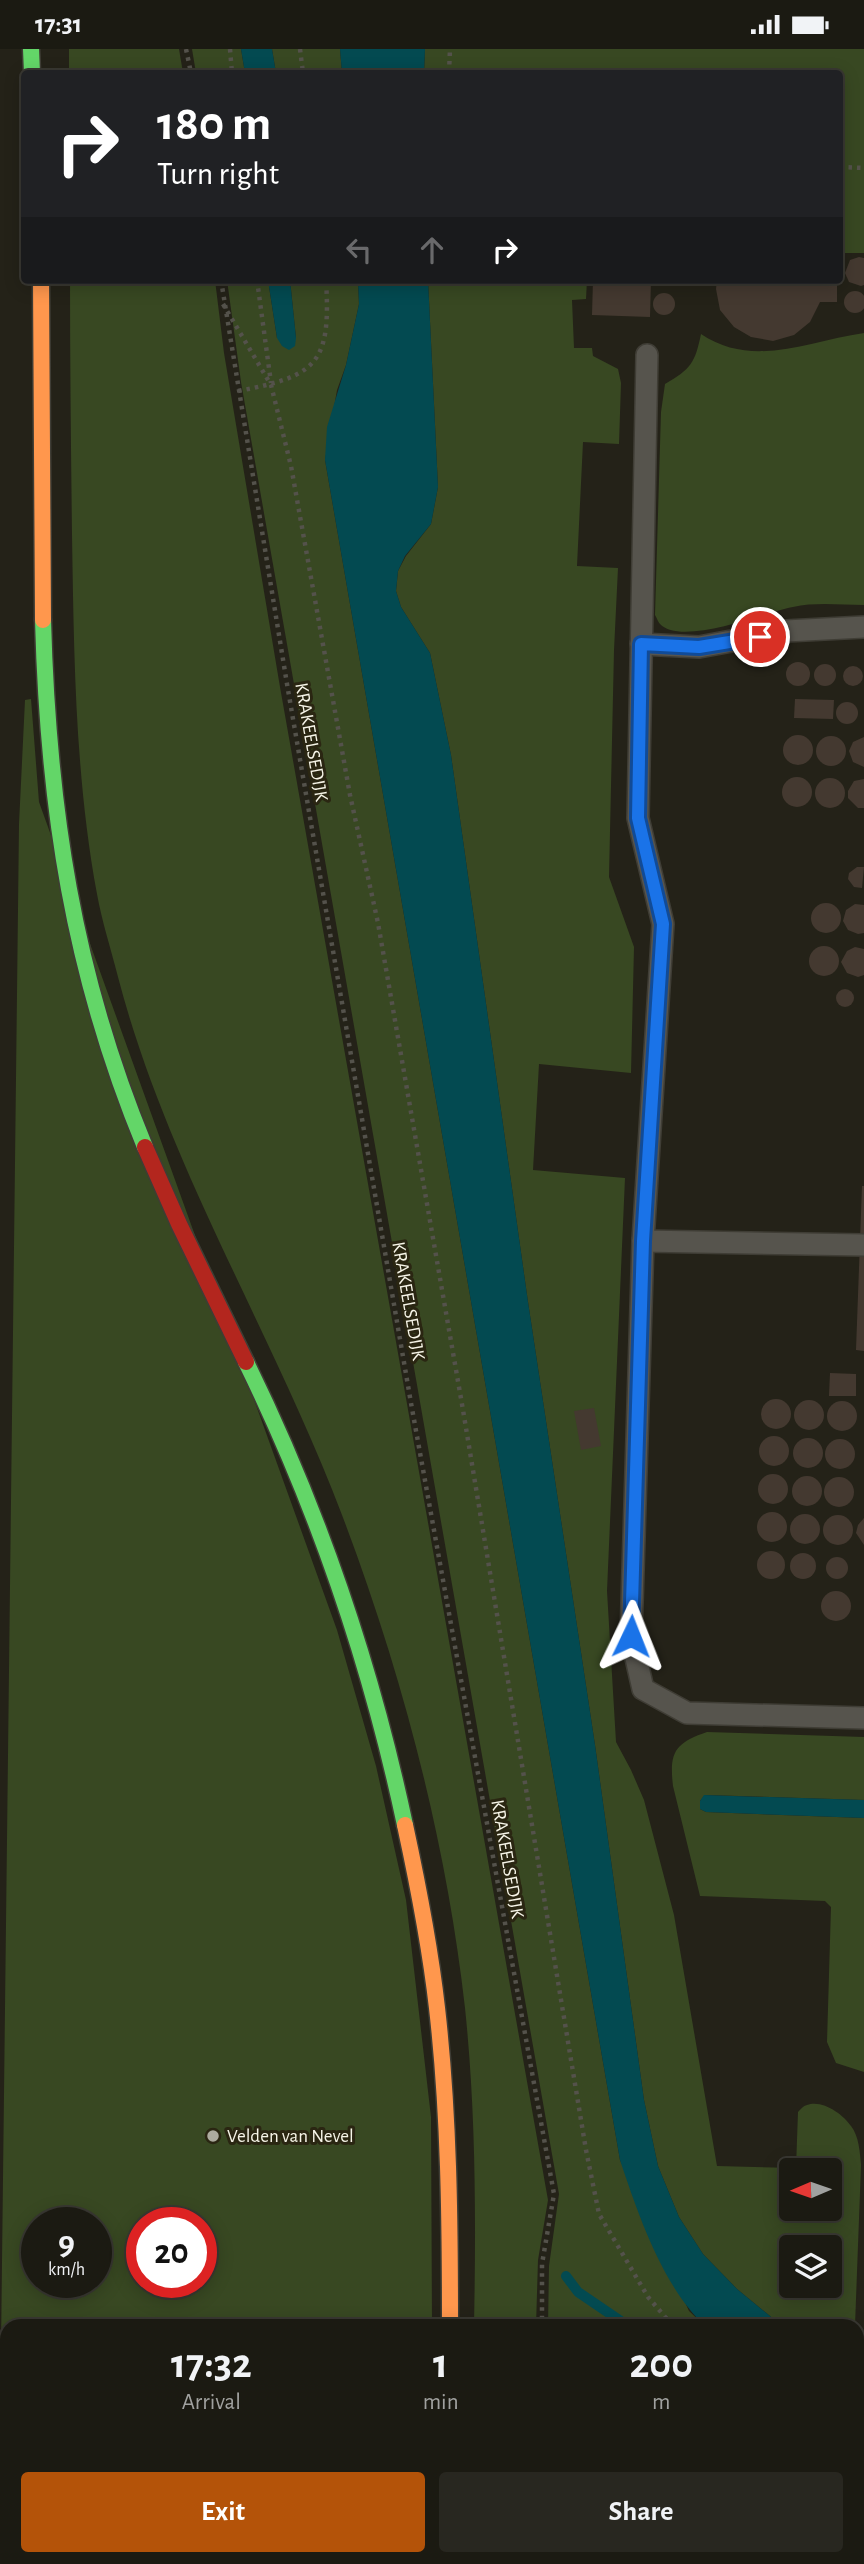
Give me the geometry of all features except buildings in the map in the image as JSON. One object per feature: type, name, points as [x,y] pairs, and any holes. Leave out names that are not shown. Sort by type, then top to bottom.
[{"type":"main road","points":[[31,49],[32,70]]},
{"type":"main road","points":[[41,284],[44,658],[53,786],[75,924],[93,1001],[119,1081],[177,1219],[248,1365],[293,1466],[333,1571],[368,1681],[401,1800],[422,1902],[438,2019],[446,2105],[450,2319]]},
{"type":"lane","points":[[647,355],[638,818],[663,924],[643,1241],[631,1636],[643,1689],[687,1713],[864,1718]]},
{"type":"lane","points":[[641,644],[699,647],[786,631],[864,627]]},
{"type":"lane","points":[[643,1241],[864,1245]]},
{"type":"path","points":[[187,49],[190,70]]},
{"type":"path","points":[[230,49],[232,70]]},
{"type":"path","points":[[300,49],[303,70]]},
{"type":"path","points":[[450,49],[450,70]]},
{"type":"path","points":[[843,167],[864,167]]},
{"type":"path","name":"KRAKEELSEDIJK","points":[[221,284],[411,1403],[554,2194],[542,2264],[542,2319]]},
{"type":"path","points":[[258,284],[271,385],[291,467],[350,795],[378,923],[461,1396],[588,2163],[599,2214],[648,2297],[667,2319]]},
{"type":"path","points":[[238,391],[295,377],[309,367],[324,344],[326,284]]},
{"type":"path","points":[[223,304],[271,385]]},
{"type":"green space","points":[[69,49],[179,49],[182,70],[69,70]]},
{"type":"green space","points":[[192,49],[241,49],[244,70],[196,70]]},
{"type":"green space","points":[[272,49],[340,49],[342,70],[276,70]]},
{"type":"green space","points":[[425,49],[864,49],[864,253],[843,253],[843,70],[424,70]]},
{"type":"green space","points":[[70,284],[215,284],[224,353],[280,687],[548,2200],[538,2260],[536,2319],[474,2319],[474,2167],[465,2008],[446,1882],[419,1758],[384,1635],[342,1515],[315,1447],[192,1182],[164,1115],[139,1047],[101,915],[90,850],[80,760],[72,535]]},
{"type":"green space","points":[[228,284],[269,284],[277,338],[296,338],[290,284],[358,284],[359,304],[346,365],[337,390],[325,460],[620,2160],[689,2311],[698,2319],[548,2319],[549,2266],[559,2194],[241,382]]},
{"type":"green space","points":[[428,284],[587,284],[586,299],[572,300],[574,348],[592,348],[593,356],[618,369],[621,383],[619,444],[583,442],[577,566],[618,568],[609,877],[634,947],[631,1073],[539,1064],[533,1170],[625,1178],[607,1591],[616,1742],[644,1800],[674,1915],[717,2166],[779,2168],[779,2221],[842,2221],[842,2158],[796,2158],[798,2112],[806,2105],[819,2104],[838,2113],[847,2121],[854,2130],[861,2165],[855,2319],[773,2319],[737,2289],[703,2254],[679,2217],[658,2166],[644,2100],[451,755],[430,653],[401,607],[396,591],[398,571],[431,524],[438,487]]},
{"type":"green space","points":[[864,333],[864,605],[801,605],[725,626],[686,632],[671,630],[660,624],[655,615],[661,412],[665,384],[681,374],[690,364],[701,334],[741,350],[761,351],[781,350]]},
{"type":"green space","points":[[31,699],[39,802],[337,1630],[376,1766],[406,1900],[431,2117],[432,2319],[1,2319],[19,824],[25,700]]},
{"type":"green space","points":[[707,1732],[864,1737],[864,1800],[705,1795],[700,1801],[700,1809],[706,1812],[864,1818],[864,2072],[836,2063],[827,2042],[831,1907],[825,1901],[700,1896],[673,1786],[672,1765],[676,1750],[681,1745]]},
{"type":"water","points":[[241,49],[272,49],[276,70],[244,70]]},
{"type":"water","points":[[340,49],[425,49],[424,70],[342,70]]},
{"type":"water","points":[[269,284],[290,284],[295,346],[289,350],[282,346],[277,338]]},
{"type":"water","points":[[358,284],[428,284],[438,487],[431,524],[405,556],[398,571],[396,591],[401,607],[430,653],[451,755],[644,2100],[658,2166],[679,2217],[703,2254],[737,2289],[773,2319],[698,2319],[664,2271],[653,2249],[620,2160],[325,460],[327,427],[346,365],[359,304]]},
{"type":"water","points":[[704,1795],[864,1800],[864,1818],[706,1812],[700,1809],[700,1801]]},
{"type":"waterway","points":[[566,2276],[578,2292],[618,2319]]},
{"type":"traffic: fast","points":[[31,49],[32,70]]},
{"type":"traffic: fast","points":[[43,620],[51,757],[69,888],[99,1018],[145,1147]]},
{"type":"traffic: fast","points":[[246,1362],[296,1474],[340,1589],[376,1706],[405,1825]]},
{"type":"traffic: slow","points":[[41,284],[43,620]]},
{"type":"traffic: slow","points":[[405,1825],[427,1939],[441,2047],[448,2167],[450,2319]]},
{"type":"traffic: jam","points":[[145,1147],[246,1362]]},
{"type":"place","name":"Velden van Nevel","points":[[213,2136]]},
{"type":"route","points":[[631,1636],[643,1241],[663,924],[638,818],[641,644],[699,647],[760,637]]}]
